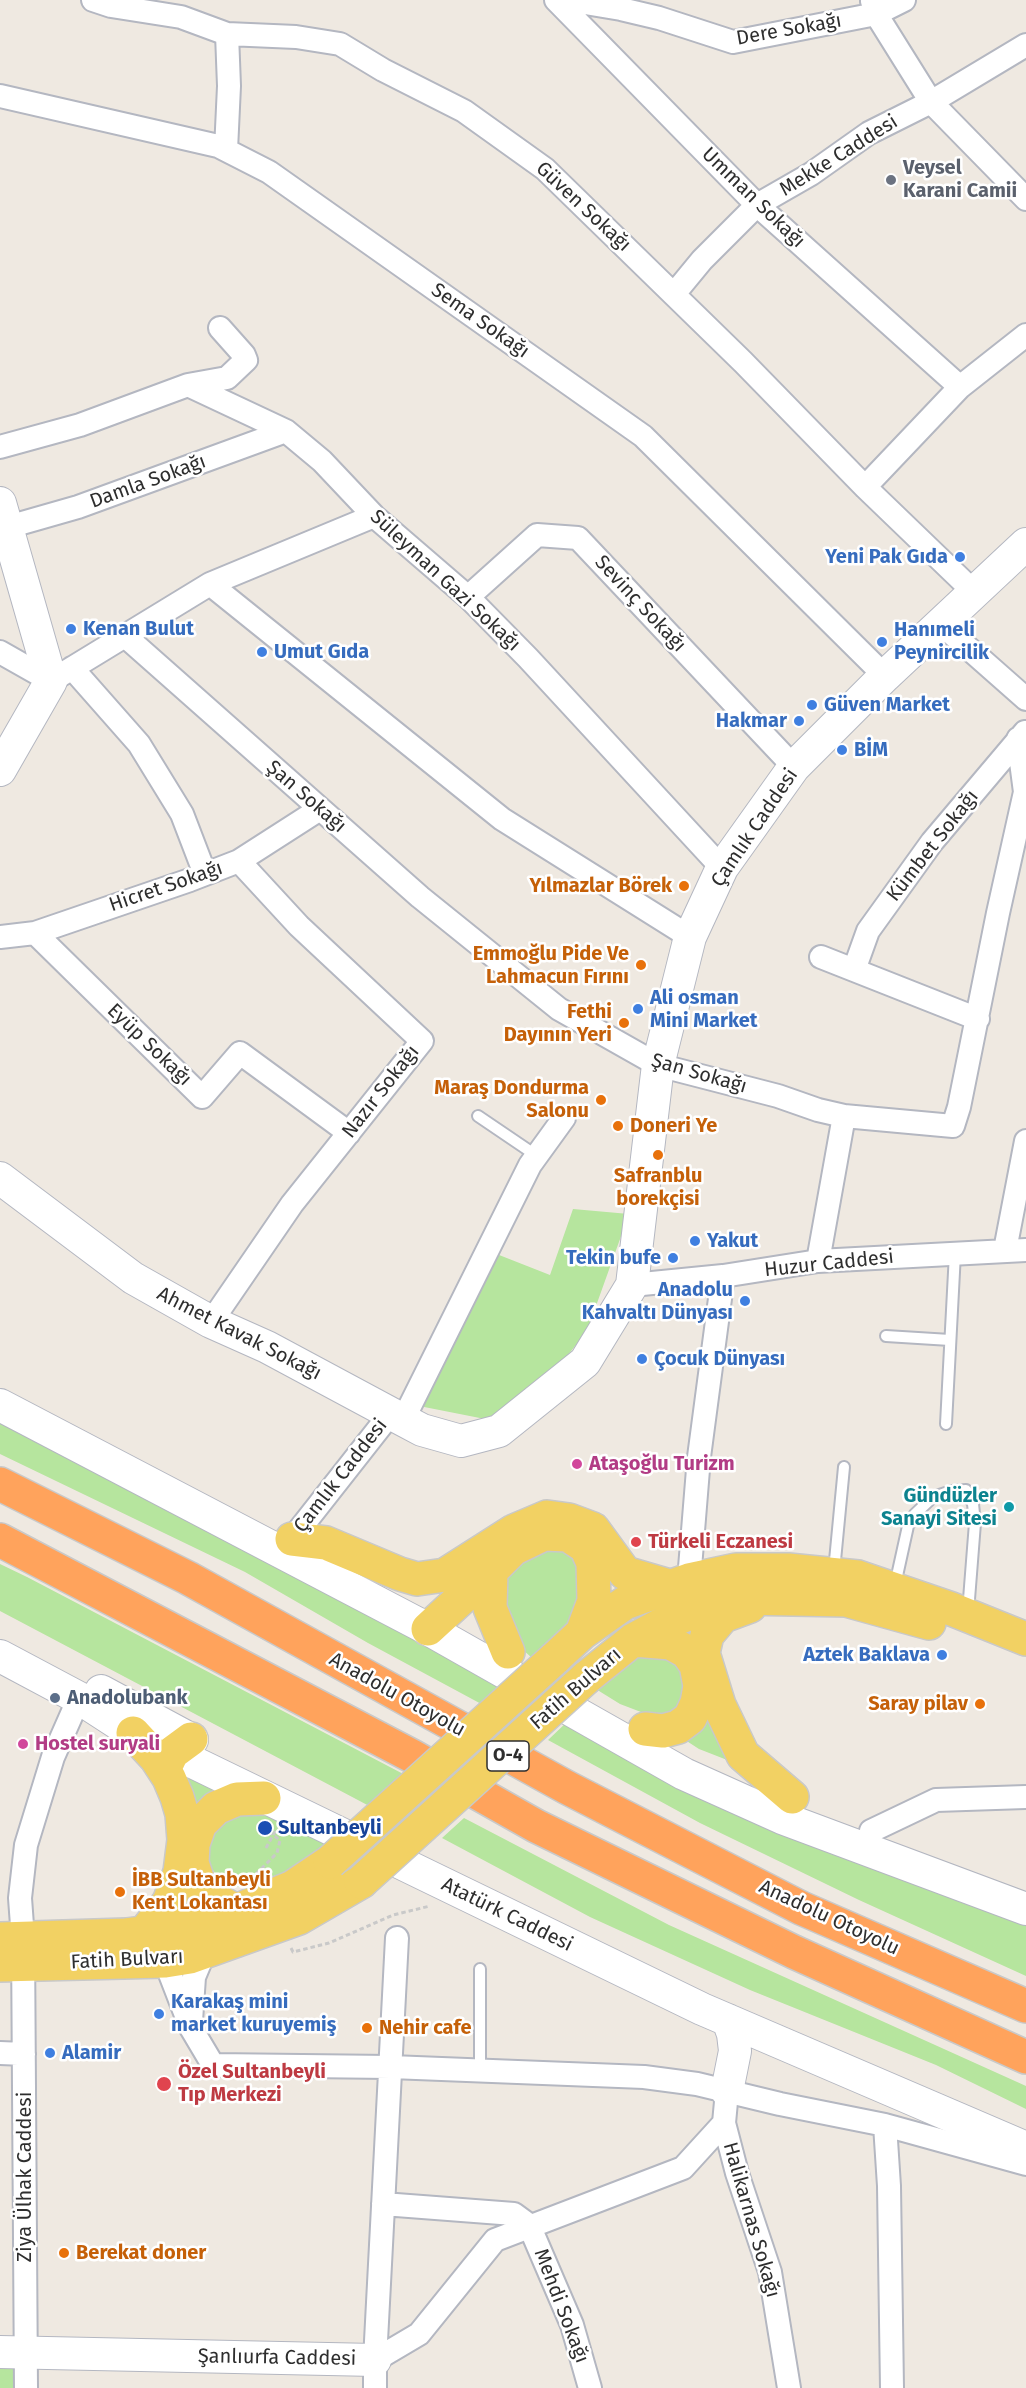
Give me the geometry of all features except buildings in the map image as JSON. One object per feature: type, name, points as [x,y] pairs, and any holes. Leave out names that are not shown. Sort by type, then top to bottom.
[{"type":"highway","name":"Anadolu Otoyolu","points":[[0,1484],[188,1578],[566,1787],[801,1908],[1026,2006]]},
{"type":"highway","name":"O-4","points":[[0,1540],[412,1756],[536,1826],[795,1953],[1026,2057]]},
{"type":"main road","points":[[292,1539],[326,1543],[417,1579],[445,1575],[513,1531],[547,1517],[569,1520],[593,1529],[625,1573],[681,1583]]},
{"type":"main road","points":[[434,1623],[513,1549],[544,1534],[568,1535],[586,1547],[593,1563],[594,1601],[582,1633]]},
{"type":"main road","name":"Fatih Bulvarı","points":[[12,1952],[184,1928],[236,1911],[293,1887],[330,1862],[582,1633],[625,1603],[681,1583],[736,1570],[788,1570],[858,1577],[968,1615],[1026,1639]]},
{"type":"main road","points":[[491,1571],[490,1608],[508,1652]]},
{"type":"main road","points":[[771,1597],[723,1616],[707,1635],[703,1653],[719,1705],[743,1755],[787,1807]]},
{"type":"main road","name":"Fatih Bulvarı","points":[[12,1952],[165,1961],[204,1953],[298,1918],[361,1882],[587,1677],[633,1640],[659,1626],[712,1604],[740,1598],[771,1597],[846,1600],[924,1621],[1026,1660]]},
{"type":"main road","points":[[633,1640],[671,1643],[687,1652],[696,1665],[700,1686],[697,1703],[690,1718],[678,1727],[663,1731],[645,1729]]},
{"type":"main road","points":[[133,1734],[156,1758],[176,1754],[177,1797],[182,1814],[184,1840],[180,1872],[169,1902],[144,1933]]},
{"type":"main road","points":[[236,1911],[209,1896],[199,1884],[192,1863],[193,1844],[200,1824],[216,1808],[237,1799],[264,1798]]},
{"type":"street","points":[[102,3],[150,0]]},
{"type":"street","name":"Umman Sokağı","points":[[556,0],[757,205],[960,387]]},
{"type":"street","name":"Dere Sokağı","points":[[567,0],[624,4],[733,42],[904,0]]},
{"type":"street","name":"Güven Sokağı","points":[[102,3],[182,17],[227,34],[296,37],[340,44],[383,70],[464,111],[545,169],[674,294],[865,487],[974,591]]},
{"type":"street","points":[[874,7],[931,102],[1026,199]]},
{"type":"street","points":[[226,150],[229,86],[227,34]]},
{"type":"street","name":"Mekke Caddesi","points":[[674,294],[702,260],[757,205],[811,174],[869,133],[931,102],[1026,45]]},
{"type":"street","name":"Sema Sokağı","points":[[0,96],[218,146],[269,172],[644,436],[885,676]]},
{"type":"street","points":[[0,447],[80,425],[189,385],[227,378],[246,360],[220,328]]},
{"type":"street","points":[[865,487],[960,387],[1026,335]]},
{"type":"street","name":"Süleyman Gazi Sokağı","points":[[189,385],[286,431],[322,461],[374,516],[468,597],[528,658],[722,868]]},
{"type":"street","name":"Damla Sokağı","points":[[4,515],[78,507],[286,431]]},
{"type":"street","points":[[4,515],[61,674]]},
{"type":"street","points":[[0,770],[61,674],[210,584],[374,516]]},
{"type":"street","name":"Sevinç Sokağı","points":[[468,597],[537,535],[578,538],[794,767]]},
{"type":"street","name":"Çamlık Caddesi","points":[[499,1431],[585,1362],[632,1285],[658,1065],[690,937],[722,868],[794,767],[885,676],[1026,544]]},
{"type":"street","points":[[210,584],[502,819],[690,937]]},
{"type":"street","points":[[941,624],[1026,699]]},
{"type":"street","name":"Şan Sokağı","points":[[125,636],[420,897],[559,1009],[658,1065],[778,1096],[844,1116],[952,1126],[959,1107],[1025,792],[1022,735]]},
{"type":"street","points":[[0,652],[61,674],[139,744],[182,814],[205,874]]},
{"type":"street","name":"Kümbet Sokağı","points":[[854,970],[868,931],[932,842],[1022,735]]},
{"type":"street","name":"Hicret Sokağı","points":[[0,937],[35,933],[239,861],[320,809]]},
{"type":"street","name":"Nazır Sokağı","points":[[211,1322],[292,1204],[422,1041],[299,926],[239,861]]},
{"type":"street","name":"Eyüp Sokağı","points":[[35,933],[202,1097],[240,1053],[349,1133]]},
{"type":"street","points":[[821,957],[978,1019]]},
{"type":"street","points":[[818,1261],[844,1116]]},
{"type":"street","name":"Çamlık Caddesi","points":[[292,1539],[397,1417],[530,1165],[564,1118]]},
{"type":"street","points":[[1016,1250],[1026,1141]]},
{"type":"street","name":"Ahmet Kavak Sokağı","points":[[0,1178],[133,1278],[211,1322],[267,1347],[422,1430],[461,1441],[499,1431]]},
{"type":"street","name":"Huzur Caddesi","points":[[632,1285],[723,1276],[818,1261],[1016,1250]]},
{"type":"street","points":[[681,1583],[723,1276]]},
{"type":"street","points":[[0,1387],[292,1539],[684,1774],[871,1831],[1026,1888]]},
{"type":"street","points":[[0,1405],[434,1623],[508,1652],[566,1687],[787,1807],[1026,1909]]},
{"type":"street","name":"Atatürk Caddesi","points":[[0,1637],[176,1754],[728,2020],[943,2102],[989,2109],[1026,2126]]},
{"type":"street","points":[[0,1656],[79,1698],[133,1734]]},
{"type":"street","name":"Ziya Ülhak Caddesi","points":[[26,2388],[13,2352],[24,2054],[12,1952],[26,1845],[53,1757],[79,1698]]},
{"type":"street","name":"Atatürk Caddesi","points":[[176,1754],[247,1770],[500,1893],[943,2102],[1026,2148]]},
{"type":"street","points":[[871,1831],[936,1800],[1026,1797]]},
{"type":"street","points":[[375,2374],[397,1938]]},
{"type":"street","points":[[191,2028],[194,1977],[204,1953]]},
{"type":"street","points":[[165,1961],[191,2028],[213,2065],[391,2067],[644,2077],[727,2091],[885,2126],[1026,2164]]},
{"type":"street","points":[[724,2123],[727,2091],[735,2051],[728,2020]]},
{"type":"street","points":[[0,2053],[24,2054]]},
{"type":"street","points":[[885,2126],[943,2102]]},
{"type":"street","name":"Şanlıurfa Caddesi","points":[[13,2352],[375,2374],[419,2334],[495,2240],[529,2225],[683,2168],[724,2123]]},
{"type":"street","name":"Halikarnas Sokağı","points":[[724,2123],[737,2173],[770,2272],[789,2388]]},
{"type":"street","points":[[885,2126],[889,2186],[892,2388]]},
{"type":"street","points":[[383,2205],[514,2214],[529,2225]]},
{"type":"street","name":"Mehdi Sokağı","points":[[529,2225],[572,2325],[590,2388]]},
{"type":"lane","points":[[478,1116],[537,1156]]},
{"type":"lane","points":[[946,1424],[955,1253]]},
{"type":"lane","points":[[886,1336],[950,1340]]},
{"type":"lane","points":[[833,1575],[844,1467]]},
{"type":"lane","points":[[894,1589],[908,1526],[915,1514],[933,1497],[952,1491],[966,1490],[973,1504],[975,1523],[968,1615]]},
{"type":"lane","points":[[480,1969],[480,2070]]},
{"type":"path","points":[[230,1802],[280,1840],[277,1853]]},
{"type":"path","points":[[289,1944],[293,1952],[329,1943],[393,1915],[433,1905]]},
{"type":"green space","points":[[573,1209],[629,1214],[587,1331],[536,1395],[485,1419],[409,1404],[494,1253],[550,1275]]},
{"type":"green space","points":[[0,1413],[510,1685],[485,1706],[368,1643],[245,1572],[0,1454]]},
{"type":"green space","points":[[540,1544],[582,1557],[588,1584],[568,1623],[532,1658],[510,1638],[501,1584]]},
{"type":"green space","points":[[0,1564],[409,1777],[373,1808],[0,1611]]},
{"type":"green space","points":[[678,1648],[691,1697],[668,1715],[654,1717],[620,1704],[591,1686],[626,1652]]},
{"type":"green space","points":[[711,1708],[740,1765],[699,1749],[679,1736]]},
{"type":"green space","points":[[568,1721],[1026,1917],[1026,1976],[859,1900],[700,1823],[548,1740]]},
{"type":"green space","points":[[174,1762],[227,1786],[206,1795],[192,1817]]},
{"type":"green space","points":[[250,1807],[327,1843],[297,1869],[237,1887],[221,1881],[210,1866],[209,1849],[219,1817]]},
{"type":"green space","points":[[464,1818],[669,1925],[1026,2086],[1026,2109],[936,2065],[750,1990],[590,1917],[442,1838]]},
{"type":"green space","points":[[0,2363],[13,2363],[14,2388],[0,2388]]},
{"type":"place","name":"Veysel Karani Camii","points":[[891,180]]},
{"type":"place","name":"Yeni Pak Gıda","points":[[960,557]]},
{"type":"place","name":"Kenan Bulut","points":[[71,629]]},
{"type":"place","name":"Hanımeli Peynircilik","points":[[882,642]]},
{"type":"place","name":"Umut Gıda","points":[[262,652]]},
{"type":"place","name":"Güven Market","points":[[812,705]]},
{"type":"place","name":"Hakmar","points":[[799,721]]},
{"type":"place","name":"BİM","points":[[842,750]]},
{"type":"place","name":"Yılmazlar Börek","points":[[684,886]]},
{"type":"place","name":"Emmoğlu Pide Ve Lahmacun Fırını","points":[[641,965]]},
{"type":"place","name":"Ali osman Mini Market","points":[[638,1009]]},
{"type":"place","name":"Fethi Dayının Yeri","points":[[624,1023]]},
{"type":"place","name":"Maraş Dondurma Salonu","points":[[601,1100]]},
{"type":"place","name":"Doneri Ye","points":[[618,1126]]},
{"type":"place","name":"Safranblu borekçisi","points":[[658,1155]]},
{"type":"place","name":"Yakut","points":[[695,1241]]},
{"type":"place","name":"Tekin bufe","points":[[673,1258]]},
{"type":"place","name":"Anadolu Kahvaltı Dünyası","points":[[745,1301]]},
{"type":"place","name":"Çocuk Dünyası","points":[[642,1359]]},
{"type":"place","name":"Ataşoğlu Turizm","points":[[577,1464]]},
{"type":"place","name":"Gündüzler Sanayi Sitesi","points":[[1009,1507]]},
{"type":"place","name":"Türkeli Eczanesi","points":[[636,1542]]},
{"type":"place","name":"Aztek Baklava","points":[[942,1655]]},
{"type":"place","name":"Anadolubank","points":[[55,1698]]},
{"type":"place","name":"Saray pilav","points":[[980,1704]]},
{"type":"place","name":"Hostel suryali","points":[[23,1744]]},
{"type":"place","name":"Sultanbeyli","points":[[265,1828]]},
{"type":"place","name":"İBB Sultanbeyli Kent Lokantası","points":[[120,1892]]},
{"type":"place","name":"Karakaş mini market kuruyemiş","points":[[159,2014]]},
{"type":"place","name":"Nehir cafe","points":[[367,2028]]},
{"type":"place","name":"Alamir","points":[[50,2053]]},
{"type":"place","name":"Özel Sultanbeyli Tıp Merkezi","points":[[164,2084]]},
{"type":"place","name":"Berekat doner","points":[[64,2253]]}]
